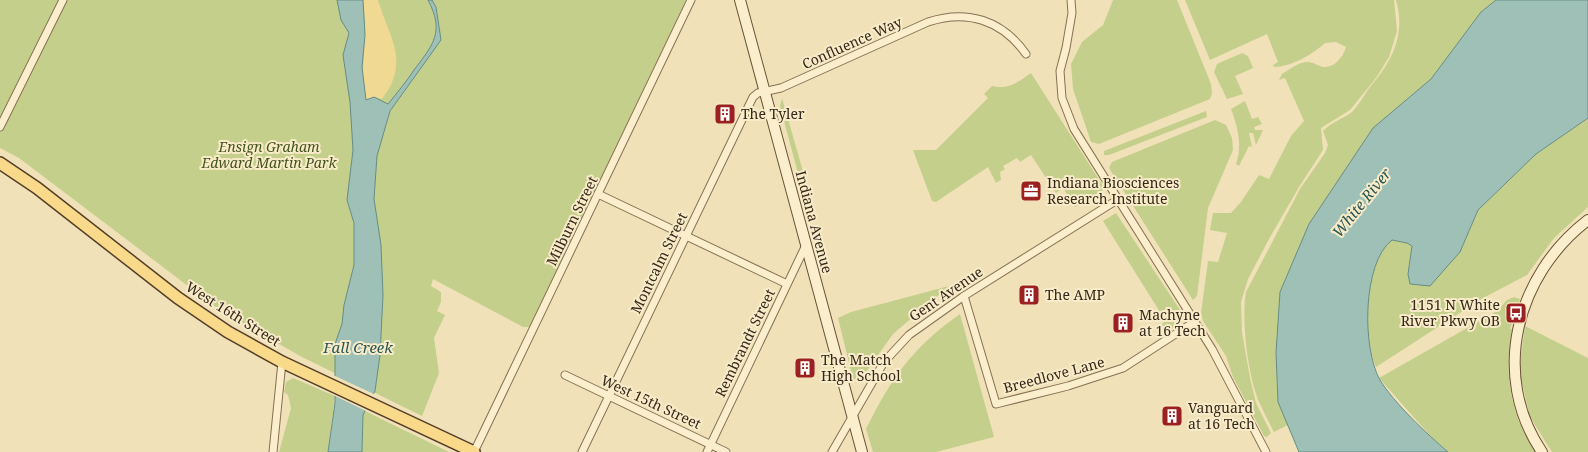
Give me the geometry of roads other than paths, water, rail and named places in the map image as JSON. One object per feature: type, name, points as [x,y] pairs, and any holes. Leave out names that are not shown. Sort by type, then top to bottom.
[{"type":"main road","name":"Indiana Avenue","points":[[740,0],[862,452]]},
{"type":"main road","name":"West 16th Street","points":[[0,163],[37,188],[178,298],[228,332],[282,362],[474,452]]},
{"type":"main road","points":[[1542,452],[1528,427],[1518,400],[1514,368],[1516,336],[1525,303],[1537,276],[1568,237],[1588,220]]},
{"type":"street","points":[[0,127],[64,0]]},
{"type":"street","name":"Milburn Street","points":[[474,452],[691,0]]},
{"type":"street","points":[[1071,0],[1072,13],[1060,71],[1062,98],[1074,129],[1212,349],[1266,452]]},
{"type":"street","name":"Confluence Way","points":[[765,92],[781,88],[928,22],[949,16],[962,16],[986,21],[1009,34],[1026,54]]},
{"type":"street","name":"Montcalm Street","points":[[582,452],[753,97],[765,92]]},
{"type":"street","points":[[598,194],[787,284]]},
{"type":"street","name":"Gent Avenue","points":[[832,452],[884,362],[895,348],[928,320],[964,296],[1117,200]]},
{"type":"street","name":"Rembrandt Street","points":[[707,452],[806,245]]},
{"type":"street","name":"Breedlove Lane","points":[[964,296],[996,404],[1068,386],[1123,368],[1194,322]]},
{"type":"street","points":[[273,452],[282,362]]},
{"type":"street","name":"West 15th Street","points":[[565,375],[726,452]]},
{"type":"water","name":"Fall Creek","points":[[337,0],[363,0],[365,35],[362,67],[366,100],[374,97],[388,104],[427,53],[436,30],[436,21],[428,0],[432,0],[436,7],[441,40],[390,111],[377,156],[374,199],[381,245],[383,295],[380,355],[375,391],[363,415],[362,452],[328,452],[335,403],[335,344],[342,324],[344,305],[354,265],[354,223],[347,200],[353,150],[350,102],[343,55],[349,33],[341,20]]},
{"type":"water","name":"White River","points":[[1496,0],[1588,0],[1588,118],[1536,154],[1478,210],[1460,252],[1430,286],[1410,284],[1408,274],[1412,246],[1407,243],[1392,240],[1382,251],[1375,267],[1370,286],[1368,307],[1370,348],[1374,366],[1386,389],[1402,408],[1448,452],[1299,452],[1278,402],[1276,353],[1280,292],[1309,224],[1373,128],[1431,79],[1481,12]]},
{"type":"place","name":"The Tyler","points":[[725,114]]},
{"type":"place","name":"Indiana Biosciences Research Institute","points":[[1031,191]]},
{"type":"place","name":"The AMP","points":[[1029,295]]},
{"type":"place","name":"1151 N White River Pkwy OB","points":[[1516,313]]},
{"type":"place","name":"Machyne at 16 Tech","points":[[1123,323]]},
{"type":"place","name":"The Match High School","points":[[805,368]]},
{"type":"place","name":"Vanguard at 16 Tech","points":[[1172,416]]},
{"type":"park label","name":"Ensign Graham Edward Martin Park","points":[[269,156]]}]
